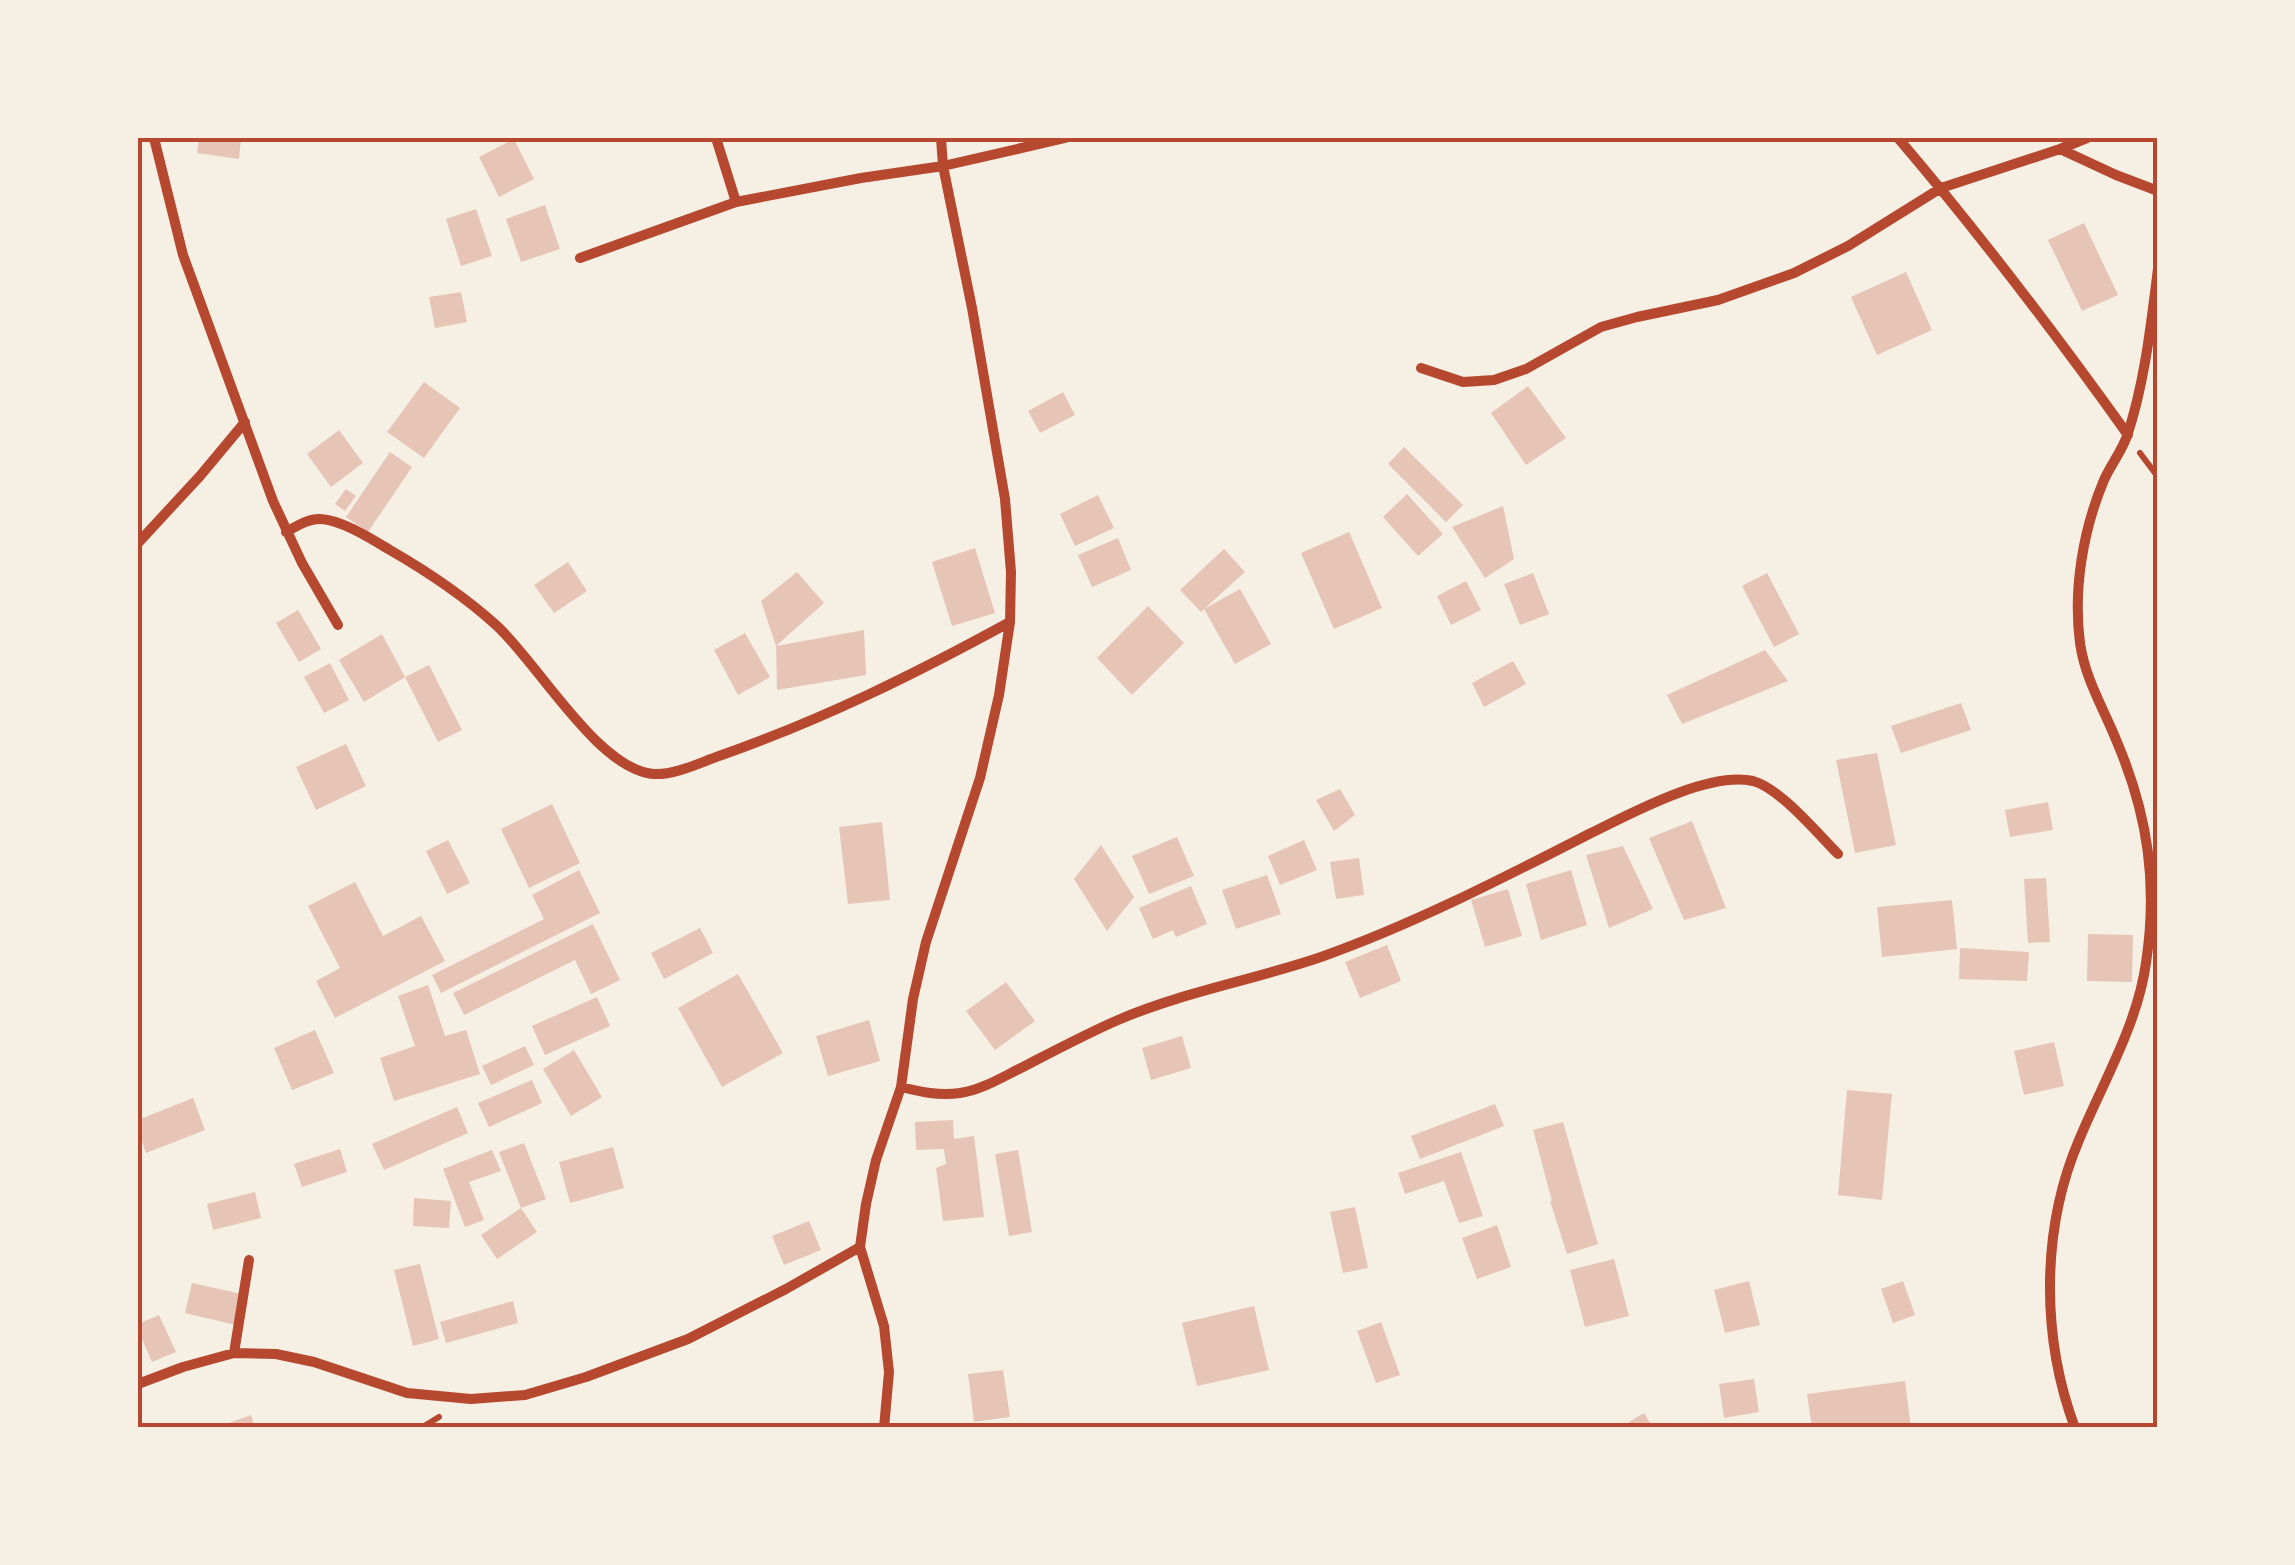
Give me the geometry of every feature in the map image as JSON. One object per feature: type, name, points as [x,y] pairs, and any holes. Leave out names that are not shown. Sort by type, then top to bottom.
[{"type":"street","points":[[154,138],[184,256],[213,342],[286,532],[338,625]]},
{"type":"street","points":[[716,138],[736,202]]},
{"type":"street","points":[[884,1428],[889,1372],[884,1326],[860,1247],[866,1204],[876,1160],[901,1087],[926,942],[980,778],[1010,622],[1011,572],[1005,499],[941,138]]},
{"type":"street","points":[[580,258],[736,202],[944,166],[1065,138]]},
{"type":"street","points":[[1898,138],[2066,348],[2128,435]]},
{"type":"street","points":[[1421,368],[1463,382],[1494,380],[1526,368],[1600,327],[1718,300],[1794,274],[1848,246],[1941,188],[2087,138]]},
{"type":"street","points":[[2060,149],[2158,192]]},
{"type":"street","points":[[2075,1428],[2062,1393],[2048,1306],[2056,1224],[2064,1182],[2078,1142],[2130,1026],[2146,965],[2152,897],[2148,842],[2133,784],[2095,697],[2080,644],[2078,600],[2091,512],[2128,435],[2158,269]]},
{"type":"street","points":[[138,543],[245,422]]},
{"type":"street","points":[[286,532],[308,520],[322,519],[356,531],[415,564],[498,627],[614,758],[638,771],[657,774],[752,744],[855,702],[1010,622]]},
{"type":"street","points":[[901,1087],[933,1094],[964,1093],[1120,1019],[1386,933],[1642,809],[1723,780],[1755,782],[1766,789],[1789,804],[1838,854]]},
{"type":"street","points":[[138,1384],[234,1353],[276,1354],[314,1362],[407,1393],[470,1399],[525,1395],[586,1378],[688,1339],[860,1247]]},
{"type":"street","points":[[234,1353],[249,1260]]},
{"type":"building","points":[[199,138],[241,138],[239,159],[197,153]]},
{"type":"building","points":[[514,139],[534,179],[499,197],[479,157]]},
{"type":"building","points":[[545,205],[560,249],[521,262],[506,219]]},
{"type":"building","points":[[476,209],[492,256],[461,266],[446,219]]},
{"type":"building","points":[[2084,223],[2118,295],[2082,311],[2048,240]]},
{"type":"building","points":[[1906,272],[1932,330],[1877,355],[1851,297]]},
{"type":"building","points":[[461,292],[467,322],[435,328],[429,297]]},
{"type":"building","points":[[424,382],[460,408],[424,458],[387,432]]},
{"type":"building","points":[[1528,386],[1566,438],[1526,465],[1491,413]]},
{"type":"building","points":[[1063,392],[1075,415],[1040,433],[1028,411]]},
{"type":"building","points":[[339,430],[363,463],[331,487],[307,454]]},
{"type":"building","points":[[1404,447],[1463,505],[1446,522],[1388,464]]},
{"type":"building","points":[[390,452],[412,467],[368,532],[346,517]]},
{"type":"building","points":[[346,489],[356,496],[345,511],[335,504]]},
{"type":"building","points":[[1407,494],[1443,534],[1418,556],[1383,517]]},
{"type":"building","points":[[1098,495],[1114,528],[1075,546],[1060,514]]},
{"type":"building","points":[[1503,506],[1514,559],[1485,578],[1452,527]]},
{"type":"building","points":[[1349,532],[1382,608],[1334,629],[1301,553]]},
{"type":"building","points":[[1118,538],[1131,570],[1092,587],[1078,555]]},
{"type":"building","points":[[975,548],[995,613],[952,626],[932,562]]},
{"type":"building","points":[[1224,549],[1245,572],[1201,612],[1180,590]]},
{"type":"building","points":[[568,562],[587,591],[554,613],[534,585]]},
{"type":"building","points":[[797,572],[824,603],[776,646],[761,601]]},
{"type":"building","points":[[1533,573],[1549,614],[1520,625],[1504,584]]},
{"type":"building","points":[[1767,573],[1799,634],[1774,647],[1742,586]]},
{"type":"building","points":[[1466,581],[1481,610],[1451,625],[1437,596]]},
{"type":"building","points":[[1240,589],[1271,644],[1235,664],[1204,609]]},
{"type":"building","points":[[1148,606],[1184,643],[1132,695],[1097,658]]},
{"type":"building","points":[[298,610],[321,649],[299,662],[276,623]]},
{"type":"building","points":[[864,630],[866,675],[777,690],[776,646]]},
{"type":"building","points":[[745,633],[770,677],[738,695],[714,650]]},
{"type":"building","points":[[382,634],[405,677],[364,702],[339,660]]},
{"type":"building","points":[[1765,650],[1788,681],[1682,724],[1667,695]]},
{"type":"building","points":[[1513,661],[1526,684],[1484,707],[1472,683]]},
{"type":"building","points":[[330,663],[349,700],[324,713],[304,677]]},
{"type":"building","points":[[429,665],[462,730],[438,742],[405,677]]},
{"type":"building","points":[[1961,703],[1971,730],[1901,753],[1891,726]]},
{"type":"building","points":[[346,744],[366,786],[316,810],[296,767]]},
{"type":"building","points":[[1877,753],[1896,845],[1855,853],[1836,760]]},
{"type":"building","points":[[1340,789],[1355,815],[1334,831],[1316,800]]},
{"type":"building","points":[[2048,802],[2053,830],[2010,837],[2005,810]]},
{"type":"building","points":[[552,804],[580,863],[529,888],[501,829]]},
{"type":"building","points":[[1692,821],[1726,908],[1684,920],[1649,838]]},
{"type":"building","points":[[882,822],[890,900],[848,904],[839,827]]},
{"type":"building","points":[[1177,837],[1194,876],[1149,894],[1132,856]]},
{"type":"building","points":[[448,840],[470,883],[447,894],[426,851]]},
{"type":"building","points":[[1304,840],[1317,870],[1280,885],[1268,856]]},
{"type":"building","points":[[1101,845],[1134,897],[1107,931],[1074,879]]},
{"type":"building","points":[[1623,846],[1653,909],[1609,928],[1586,855]]},
{"type":"building","points":[[1359,858],[1364,895],[1336,899],[1330,862]]},
{"type":"building","points":[[579,870],[600,913],[441,993],[432,975],[544,919],[532,895]]},
{"type":"building","points":[[1571,870],[1587,925],[1541,940],[1526,884]]},
{"type":"building","points":[[1267,875],[1281,914],[1236,929],[1222,890]]},
{"type":"building","points":[[2046,878],[2050,942],[2028,943],[2024,879]]},
{"type":"building","points":[[355,882],[383,936],[421,916],[445,961],[335,1018],[316,981],[340,968],[308,906]]},
{"type":"building","points":[[1191,886],[1207,924],[1176,937],[1173,930],[1153,939],[1139,908]]},
{"type":"building","points":[[1508,889],[1522,936],[1485,947],[1471,900]]},
{"type":"building","points":[[1952,900],[1957,949],[1882,957],[1877,907]]},
{"type":"building","points":[[593,924],[620,980],[591,994],[575,960],[464,1015],[453,993]]},
{"type":"building","points":[[700,928],[713,953],[664,979],[651,953]]},
{"type":"building","points":[[2088,934],[2133,935],[2132,982],[2087,981]]},
{"type":"building","points":[[1387,945],[1401,981],[1360,998],[1345,962]]},
{"type":"building","points":[[1960,948],[2029,952],[2027,981],[1959,979]]},
{"type":"building","points":[[738,974],[783,1053],[722,1087],[678,1008]]},
{"type":"building","points":[[1006,982],[1035,1021],[995,1050],[966,1011]]},
{"type":"building","points":[[428,985],[445,1036],[466,1030],[480,1074],[394,1101],[380,1058],[415,1046],[398,996]]},
{"type":"building","points":[[597,997],[610,1026],[545,1055],[532,1026]]},
{"type":"building","points":[[869,1020],[880,1061],[828,1076],[816,1036]]},
{"type":"building","points":[[315,1030],[334,1073],[292,1090],[274,1048]]},
{"type":"building","points":[[1182,1036],[1191,1068],[1151,1080],[1142,1048]]},
{"type":"building","points":[[2054,1042],[2064,1086],[2024,1095],[2014,1051]]},
{"type":"building","points":[[525,1046],[534,1065],[491,1085],[482,1066]]},
{"type":"building","points":[[574,1050],[602,1097],[571,1116],[543,1069]]},
{"type":"building","points":[[532,1080],[542,1103],[489,1127],[478,1103]]},
{"type":"building","points":[[1847,1090],[1892,1094],[1882,1200],[1838,1195]]},
{"type":"building","points":[[193,1098],[205,1130],[146,1153],[138,1120]]},
{"type":"building","points":[[1495,1104],[1504,1126],[1420,1159],[1411,1136]]},
{"type":"building","points":[[457,1107],[468,1133],[384,1170],[372,1144]]},
{"type":"building","points":[[953,1120],[954,1139],[974,1136],[984,1217],[943,1221],[936,1168],[946,1164],[944,1149],[916,1150],[915,1122]]},
{"type":"building","points":[[1563,1122],[1598,1244],[1567,1254],[1533,1130]]},
{"type":"building","points":[[524,1143],[546,1199],[521,1208],[499,1152]]},
{"type":"building","points":[[613,1147],[624,1188],[570,1203],[559,1162]]},
{"type":"building","points":[[340,1149],[347,1172],[302,1187],[294,1164]]},
{"type":"building","points":[[492,1150],[501,1171],[469,1182],[484,1220],[465,1227],[443,1169]]},
{"type":"building","points":[[1018,1150],[1032,1232],[1009,1236],[995,1154]]},
{"type":"building","points":[[1461,1152],[1483,1216],[1459,1223],[1444,1181],[1405,1194],[1398,1173]]},
{"type":"building","points":[[255,1192],[261,1218],[213,1230],[207,1204]]},
{"type":"building","points":[[414,1198],[451,1201],[449,1228],[413,1226]]},
{"type":"building","points":[[1355,1207],[1368,1268],[1343,1273],[1330,1212]]},
{"type":"building","points":[[521,1208],[537,1232],[497,1259],[481,1235]]},
{"type":"building","points":[[809,1221],[821,1250],[784,1265],[772,1236]]},
{"type":"building","points":[[1497,1225],[1511,1267],[1477,1279],[1462,1238]]},
{"type":"building","points":[[1614,1259],[1629,1316],[1585,1327],[1570,1270]]},
{"type":"building","points":[[420,1264],[439,1339],[413,1346],[394,1270]]},
{"type":"building","points":[[1749,1281],[1760,1325],[1725,1333],[1714,1290]]},
{"type":"building","points":[[1903,1281],[1915,1315],[1893,1323],[1881,1289]]},
{"type":"building","points":[[192,1283],[242,1294],[236,1325],[185,1313]]},
{"type":"building","points":[[513,1301],[518,1323],[446,1343],[440,1322]]},
{"type":"building","points":[[1254,1306],[1269,1370],[1197,1386],[1182,1323]]},
{"type":"building","points":[[159,1315],[176,1352],[152,1362],[138,1324]]},
{"type":"building","points":[[1381,1322],[1400,1375],[1376,1383],[1357,1331]]},
{"type":"building","points":[[1003,1370],[1010,1417],[974,1422],[968,1374]]},
{"type":"building","points":[[1754,1379],[1759,1412],[1724,1418],[1719,1384]]},
{"type":"building","points":[[1905,1381],[1911,1428],[1812,1428],[1807,1394]]},
{"type":"building","points":[[1644,1413],[1653,1428],[1632,1428],[1629,1422]]},
{"type":"building","points":[[251,1415],[255,1428],[218,1428],[218,1427]]}]
